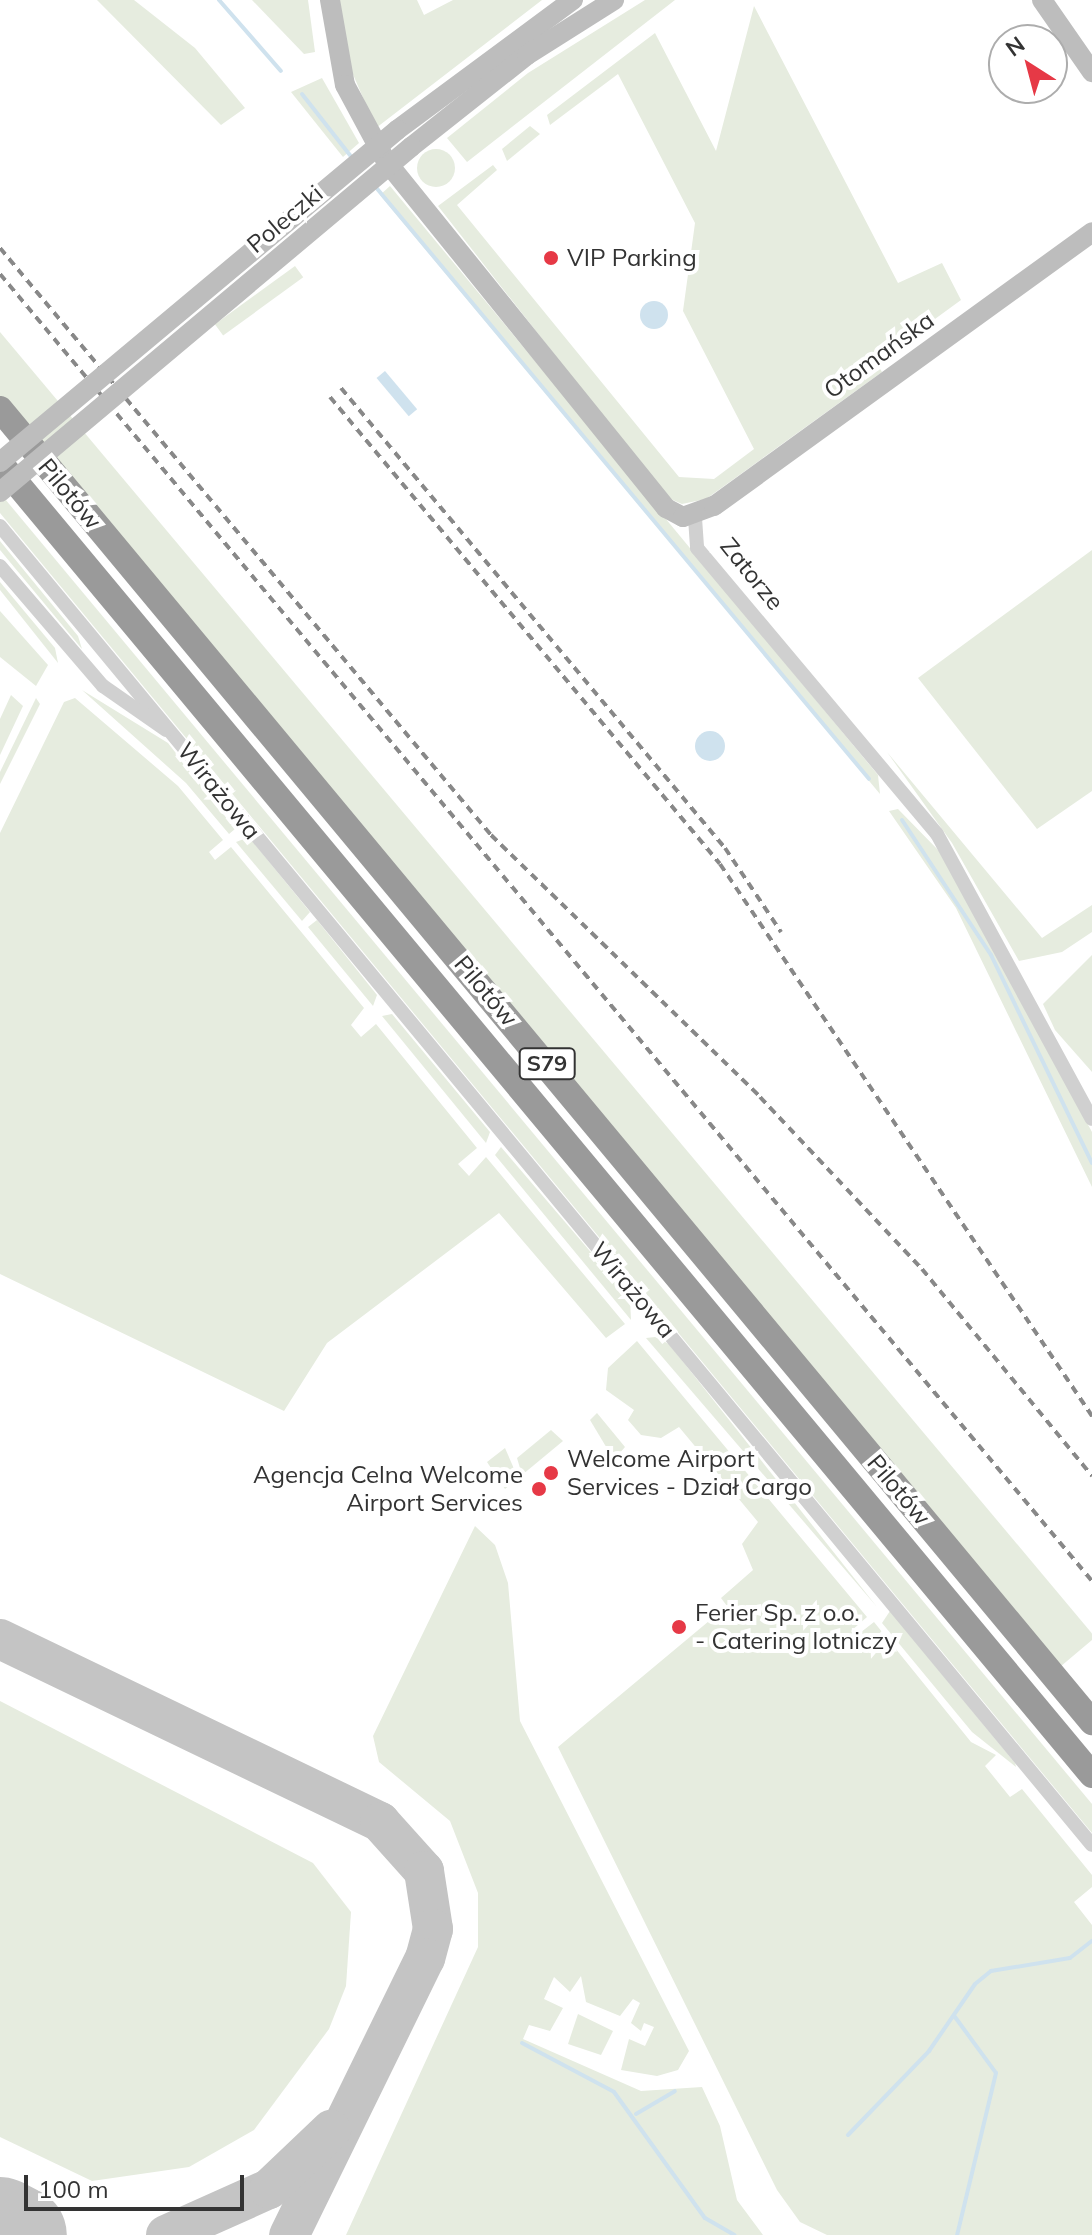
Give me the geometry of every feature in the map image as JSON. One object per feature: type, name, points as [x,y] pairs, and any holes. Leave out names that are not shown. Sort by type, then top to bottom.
[{"type":"highway","name":"Pilotów","points":[[0,409],[1092,1722]]},
{"type":"highway","name":"Pilotów","points":[[0,462],[1092,1775]]},
{"type":"main road","points":[[330,0],[345,85],[386,161],[666,508],[695,518]]},
{"type":"main road","name":"Poleczki","points":[[0,462],[397,130],[573,0]]},
{"type":"main road","name":"Poleczki","points":[[0,492],[411,147],[527,55],[614,0]]},
{"type":"main road","points":[[1042,0],[1092,72]]},
{"type":"main road","name":"Otomańska","points":[[695,518],[1092,232]]},
{"type":"street","name":"Zatorze","points":[[695,518],[697,548],[937,834],[1092,1119]]},
{"type":"street","name":"Wirażowa","points":[[0,526],[1092,1845]]},
{"type":"street","name":"Wirażowa","points":[[0,566],[103,686],[173,734]]},
{"type":"shaded area","points":[[97,0],[134,0],[195,48],[245,108],[221,125]]},
{"type":"shaded area","points":[[252,0],[308,0],[315,52],[304,54]]},
{"type":"shaded area","points":[[339,0],[417,0],[424,15],[453,0],[542,0],[376,128],[349,65]]},
{"type":"shaded area","points":[[645,0],[675,0],[467,162],[447,138],[528,73]]},
{"type":"shaded area","points":[[754,6],[898,283],[942,263],[961,300],[876,362],[882,372],[706,499],[682,504],[666,497],[438,206],[493,165],[497,170],[457,205],[679,477],[714,479],[754,449],[683,311],[695,223],[618,74],[550,125],[547,115],[655,33],[716,151]]},
{"type":"shaded area","points":[[322,78],[359,143],[343,157],[291,92]]},
{"type":"shaded area","points":[[530,126],[540,134],[507,161],[502,149]]},
{"type":"shaded area","points":[[436,149],[449,155],[455,168],[449,181],[436,187],[423,181],[417,168],[423,155]]},
{"type":"shaded area","points":[[390,186],[878,775],[880,794],[380,195]]},
{"type":"shaded area","points":[[295,266],[303,277],[223,336],[215,324]]},
{"type":"shaded area","points":[[0,332],[1092,1633],[1092,1640],[1061,1666],[0,402]]},
{"type":"shaded area","points":[[0,493],[1092,1804],[1092,1833],[0,513]]},
{"type":"shaded area","points":[[0,541],[78,636],[82,649],[0,550]]},
{"type":"shaded area","points":[[1092,550],[1092,791],[1037,829],[918,678]]},
{"type":"shaded area","points":[[0,582],[55,648],[58,663],[0,590]]},
{"type":"shaded area","points":[[0,611],[48,665],[36,686],[0,657]]},
{"type":"shaded area","points":[[82,690],[168,743],[235,829],[229,834],[186,783]]},
{"type":"shaded area","points":[[11,695],[23,706],[0,755],[0,719]]},
{"type":"shaded area","points":[[36,698],[40,704],[0,784],[0,772]]},
{"type":"shaded area","points":[[75,698],[178,786],[223,840],[209,852],[215,860],[231,847],[364,1008],[351,1025],[361,1037],[376,1024],[477,1148],[458,1164],[469,1176],[486,1157],[625,1324],[606,1338],[499,1213],[327,1343],[284,1411],[0,1274],[0,833],[64,702]]},
{"type":"shaded area","points":[[887,752],[1042,938],[1092,905],[1092,932],[1062,952],[1019,961],[952,843]]},
{"type":"shaded area","points":[[898,809],[941,853],[1092,1132],[1092,1187],[956,908],[889,811]]},
{"type":"shaded area","points":[[249,837],[310,912],[302,921],[236,842]]},
{"type":"shaded area","points":[[317,920],[377,995],[373,1006],[308,927]]},
{"type":"shaded area","points":[[1092,955],[1092,1072],[1055,1030],[1043,1004]]},
{"type":"shaded area","points":[[392,1014],[490,1132],[486,1143],[382,1016]]},
{"type":"shaded area","points":[[501,1147],[630,1298],[631,1320],[495,1155]]},
{"type":"shaded area","points":[[655,1337],[669,1344],[877,1607],[646,1338]]},
{"type":"shaded area","points":[[637,1341],[867,1617],[851,1631],[856,1636],[874,1622],[971,1742],[996,1755],[985,1766],[1010,1797],[1022,1789],[1092,1875],[1092,1887],[1074,1902],[1092,1925],[1092,2235],[827,2235],[800,2222],[777,2190],[558,1747],[727,1606],[721,1598],[753,1570],[742,1544],[758,1522],[679,1427],[661,1438],[641,1435],[628,1420],[634,1410],[606,1390],[608,1368]]},
{"type":"shaded area","points":[[597,1413],[625,1447],[614,1460],[590,1420]]},
{"type":"shaded area","points":[[551,1430],[563,1441],[522,1475],[517,1458]]},
{"type":"shaded area","points":[[505,1448],[518,1478],[505,1489],[487,1462]]},
{"type":"shaded area","points":[[475,1526],[495,1545],[508,1583],[520,1721],[689,2051],[678,2070],[657,2076],[621,2070],[629,2039],[645,2046],[654,2027],[644,2023],[641,2031],[631,2023],[640,2003],[633,1999],[620,2016],[586,2002],[581,1976],[570,1992],[554,1977],[544,1999],[563,2008],[550,2031],[529,2025],[523,2039],[641,2091],[702,2087],[720,2126],[737,2200],[763,2235],[346,2235],[478,1947],[478,1893],[450,1821],[379,1762],[373,1736]]},
{"type":"shaded area","points":[[890,1611],[1016,1767],[972,1732],[882,1623]]},
{"type":"shaded area","points":[[0,1701],[313,1863],[351,1912],[346,1986],[329,2029],[254,2130],[189,2167],[92,2181],[0,2137]]},
{"type":"shaded area","points":[[578,2014],[613,2031],[601,2055],[568,2044]]},
{"type":"water","points":[[654,301],[664,305],[668,315],[664,325],[654,329],[644,325],[640,315],[644,305]]},
{"type":"water","points":[[385,371],[417,409],[409,416],[377,378]]},
{"type":"water","points":[[710,731],[716,732],[724,740],[724,752],[716,760],[710,761],[704,760],[696,752],[695,746],[696,740],[704,732]]},
{"type":"waterway","points":[[219,0],[281,71]]},
{"type":"waterway","points":[[302,94],[353,159]]},
{"type":"waterway","points":[[374,185],[869,779]]},
{"type":"waterway","points":[[902,820],[991,955],[1092,1163]]},
{"type":"waterway","points":[[848,2135],[929,2051],[975,1984],[991,1971],[1070,1958],[1092,1941]]},
{"type":"waterway","points":[[955,2017],[996,2073],[957,2235]]},
{"type":"waterway","points":[[522,2043],[614,2092],[705,2218],[735,2235]]},
{"type":"waterway","points":[[636,2114],[675,2091]]},
{"type":"taxiway","points":[[0,1639],[380,1822],[424,1871],[433,1929],[425,1958],[289,2235]]},
{"type":"taxiway","points":[[166,2235],[269,2189],[331,2130]]},
{"type":"taxiway","points":[[16,2234],[26,2235]]},
{"type":"runway","points":[[0,2226],[18,2235]]},
{"type":"railway","points":[[0,248],[491,835],[760,1097],[922,1269],[1092,1476]]},
{"type":"railway","points":[[0,274],[1092,1581]]},
{"type":"railway","points":[[341,388],[725,848],[781,932]]},
{"type":"railway","points":[[330,397],[720,864],[1092,1416]]},
{"type":"place","name":"VIP Parking","points":[[551,258]]},
{"type":"place","name":"Welcome Airport Services - Dział Cargo","points":[[551,1473]]},
{"type":"place","name":"Agencja Celna Welcome Airport Services","points":[[539,1489]]},
{"type":"place","name":"Ferier Sp. z o.o. - Catering lotniczy","points":[[679,1627]]}]
